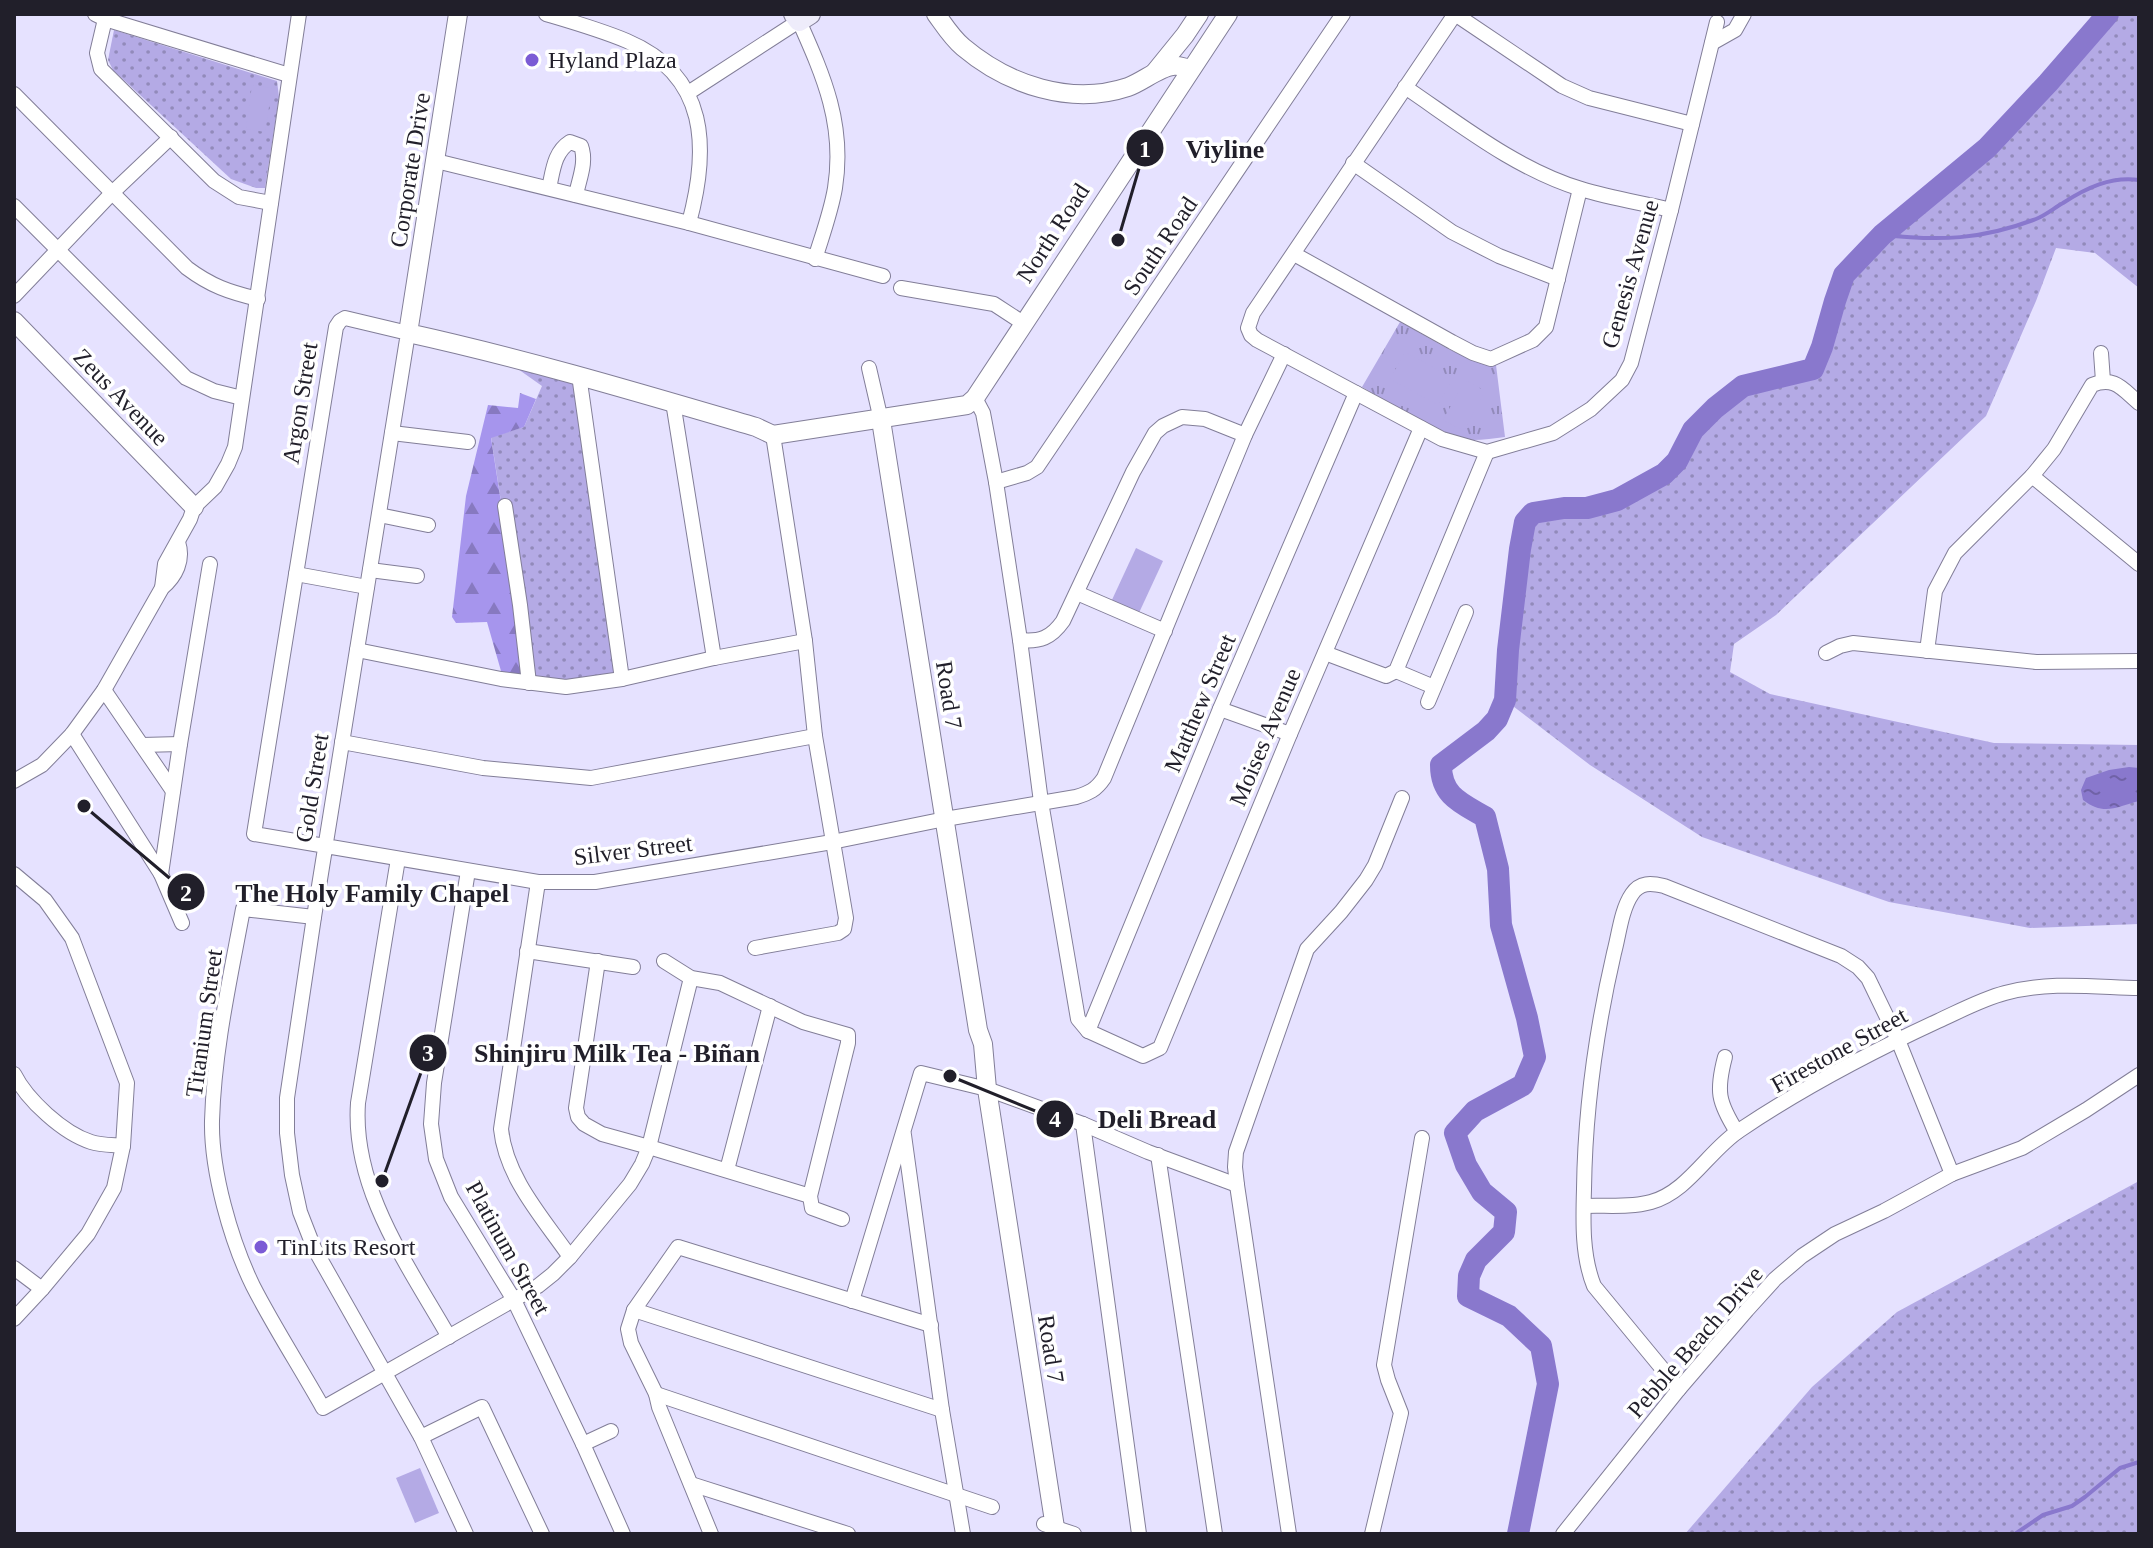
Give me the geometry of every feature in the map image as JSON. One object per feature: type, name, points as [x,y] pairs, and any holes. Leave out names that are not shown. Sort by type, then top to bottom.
[{"type":"street","points":[[14,781],[42,765],[72,734],[104,690],[162,588],[177,569],[181,555],[178,542],[194,507],[215,487],[235,447],[299,14]]},
{"type":"street","name":"Corporate Drive","points":[[408,333],[458,14]]},
{"type":"street","points":[[546,14],[629,41],[647,51],[668,67],[688,93],[701,135],[702,156],[689,223]]},
{"type":"street","points":[[936,14],[963,47],[1013,79],[1040,88],[1068,94],[1100,94],[1126,88],[1174,65],[1191,69]]},
{"type":"street","points":[[1150,77],[1199,14]]},
{"type":"street","name":"North Road","points":[[975,398],[1228,14]]},
{"type":"street","name":"South Road","points":[[996,482],[1037,467],[1343,14]]},
{"type":"street","points":[[1325,653],[1386,676],[1396,671],[1487,452],[1462,446],[1421,428],[1257,340],[1248,328],[1253,313],[1455,14],[1562,86],[1589,98],[1692,124]]},
{"type":"street","points":[[1712,43],[1735,30],[1744,14]]},
{"type":"street","points":[[271,203],[252,201],[214,181],[101,69],[97,53],[100,16],[289,75]]},
{"type":"street","points":[[688,93],[801,16],[826,83],[837,133],[835,188],[815,259]]},
{"type":"street","name":"Genesis Avenue","points":[[1487,452],[1553,433],[1591,409],[1622,380],[1631,363],[1717,22]]},
{"type":"street","points":[[1405,87],[1508,156],[1580,189],[1671,210]]},
{"type":"street","points":[[14,94],[187,268],[220,289],[258,299]]},
{"type":"street","points":[[14,296],[112,193],[171,137]]},
{"type":"street","points":[[549,188],[556,156],[570,142],[581,146],[584,159],[576,195]]},
{"type":"street","points":[[436,161],[689,223],[883,276]]},
{"type":"street","points":[[1353,163],[1452,232],[1499,256],[1558,279]]},
{"type":"street","points":[[1294,254],[1452,342],[1491,359],[1533,340],[1546,327],[1580,189]]},
{"type":"street","points":[[14,206],[186,378],[214,391],[242,398]]},
{"type":"street","points":[[901,288],[994,304],[1023,323]]},
{"type":"street","name":"Argon Street","points":[[325,847],[254,834],[336,327],[340,321],[345,318],[493,352],[673,402],[773,435],[881,420]]},
{"type":"street","name":"Zeus Avenue","points":[[14,323],[194,507]]},
{"type":"street","name":"Gold Street","points":[[408,333],[314,917],[287,1098],[287,1133],[300,1212],[314,1248],[421,1437],[466,1534]]},
{"type":"street","points":[[2101,353],[2103,381]]},
{"type":"street","points":[[1077,593],[1165,631],[1245,435],[1284,354]]},
{"type":"street","name":"Road 7","points":[[869,368],[881,420],[978,1030],[983,1044],[983,1088],[1051,1530]]},
{"type":"street","points":[[579,375],[622,679]]},
{"type":"street","points":[[1927,651],[1935,591],[1955,553],[2032,476],[2054,449],[2092,385],[2103,381],[2114,382],[2139,403]]},
{"type":"street","name":"Matthew Street","points":[[1088,1031],[1220,709],[1356,393]]},
{"type":"street","points":[[881,420],[958,408],[975,398],[983,413],[1020,640],[1041,802],[1078,1019],[1088,1031]]},
{"type":"street","points":[[673,402],[714,658]]},
{"type":"street","points":[[1020,640],[1036,642],[1049,635],[1063,621],[1133,472],[1155,433],[1182,417],[1205,419],[1245,435]]},
{"type":"street","name":"Moises Avenue","points":[[1088,1031],[1143,1056],[1160,1048],[1421,428]]},
{"type":"street","points":[[392,433],[468,442]]},
{"type":"street","points":[[755,948],[838,933],[844,929],[846,918],[815,736],[805,641],[773,435]]},
{"type":"street","points":[[2032,476],[2139,564]]},
{"type":"street","points":[[505,506],[529,683]]},
{"type":"street","points":[[379,515],[428,525]]},
{"type":"street","points":[[161,874],[210,564]]},
{"type":"street","points":[[370,570],[417,576]]},
{"type":"street","points":[[296,574],[367,587]]},
{"type":"street","points":[[1428,702],[1466,612]]},
{"type":"street","name":"Silver Street","points":[[325,847],[538,882],[595,882],[1076,797],[1097,788],[1104,778],[1165,631]]},
{"type":"street","points":[[357,650],[529,683],[566,687],[622,679],[805,641]]},
{"type":"street","points":[[1826,653],[1853,643],[2036,662],[2139,661]]},
{"type":"street","points":[[1396,671],[1434,687]]},
{"type":"street","points":[[104,690],[173,791]]},
{"type":"street","points":[[1220,709],[1290,734]]},
{"type":"street","points":[[72,734],[161,874],[182,923]]},
{"type":"street","points":[[342,742],[483,768],[591,778],[815,736]]},
{"type":"street","points":[[142,745],[180,744]]},
{"type":"street","points":[[1289,1534],[1237,1185],[1236,1152],[1307,949],[1366,880],[1402,798]]},
{"type":"street","points":[[398,859],[356,1124],[369,1187],[449,1337]]},
{"type":"street","name":"Platinum Street","points":[[468,871],[434,1083],[431,1124],[436,1159],[451,1197],[514,1300],[623,1534]]},
{"type":"street","points":[[14,874],[45,900],[72,938],[127,1083],[123,1146],[114,1188],[88,1234],[14,1319]]},
{"type":"street","points":[[538,882],[501,1129],[503,1146],[519,1183],[570,1257]]},
{"type":"street","points":[[1679,1389],[1594,1286],[1587,1269],[1584,1206],[1586,1136],[1595,1047],[1625,909],[1631,895],[1640,886],[1651,883],[1664,886],[1841,956],[1858,967],[1868,978],[1898,1040],[1952,1174]]},
{"type":"street","name":"Titanium Street","points":[[314,917],[243,909],[217,1069],[212,1122],[215,1157],[228,1221],[252,1284],[323,1408],[385,1373]]},
{"type":"street","points":[[527,951],[633,967]]},
{"type":"street","points":[[598,961],[576,1108],[584,1124],[602,1134],[810,1196]]},
{"type":"street","points":[[664,961],[691,978],[720,983],[803,1022],[848,1035],[810,1196],[812,1208],[842,1219]]},
{"type":"street","points":[[385,1373],[538,1286],[570,1257],[630,1184],[649,1147],[691,978]]},
{"type":"street","name":"Firestone Street","points":[[1584,1206],[1654,1201],[1684,1182],[1737,1132],[1898,1040],[1985,999],[2031,988],[2139,988]]},
{"type":"street","points":[[727,1170],[770,1006]]},
{"type":"street","points":[[1725,1057],[1720,1076],[1721,1103],[1737,1132]]},
{"type":"street","points":[[852,1301],[921,1073],[983,1088],[1237,1185]]},
{"type":"street","points":[[14,1074],[39,1106],[65,1129],[92,1143],[123,1146]]},
{"type":"street","name":"Pebble Beach Drive","points":[[1563,1534],[1679,1389],[1775,1279],[1802,1256],[1835,1234],[1952,1174],[2022,1148],[2139,1075]]},
{"type":"street","points":[[1083,1124],[1139,1534]]},
{"type":"street","points":[[904,1130],[942,1410],[963,1534]]},
{"type":"street","points":[[1372,1534],[1401,1413],[1384,1365],[1422,1138]]},
{"type":"street","points":[[1158,1155],[1215,1534]]},
{"type":"street","points":[[711,1534],[656,1394],[631,1343],[628,1329],[634,1310],[678,1247],[931,1325]]},
{"type":"street","points":[[14,1268],[42,1289]]},
{"type":"street","points":[[634,1310],[942,1410]]},
{"type":"street","points":[[656,1394],[992,1507]]},
{"type":"street","points":[[421,1437],[482,1407],[542,1534]]},
{"type":"street","points":[[583,1444],[611,1431]]},
{"type":"street","points":[[691,1484],[848,1534]]},
{"type":"street","points":[[1051,1530],[1074,1534]]},
{"type":"green space","points":[[2108,14],[2139,14],[2139,288],[2095,253],[2056,248],[1986,416],[1776,615],[1734,644],[1730,672],[1770,694],[1994,743],[2139,745],[2139,924],[2030,928],[1889,902],[1702,837],[1590,765],[1505,700],[1508,650],[1525,522],[1533,513],[1587,508],[1617,500],[1664,474],[1677,461],[1693,430],[1743,386],[1813,369],[1844,275],[1882,235],[1987,147]]},
{"type":"green space","points":[[114,30],[277,81],[279,97],[265,188],[231,179],[113,70],[108,60]]},
{"type":"green space","points":[[252,85],[272,88],[265,132],[246,129]]},
{"type":"green space","points":[[1400,322],[1461,355],[1496,365],[1505,437],[1461,438],[1362,387]]},
{"type":"green space","points":[[1405,352],[1453,378],[1438,405],[1390,379]]},
{"type":"green space","points":[[498,355],[576,376],[621,679],[529,682],[491,437],[524,427],[542,386]]},
{"type":"green space","points":[[1465,380],[1485,391],[1464,431],[1443,420]]},
{"type":"green space","points":[[520,393],[536,399],[524,427],[491,438],[529,682],[503,678],[487,622],[456,623],[452,617],[466,496],[488,405],[518,408]]},
{"type":"green space","points":[[1136,548],[1163,561],[1138,615],[1111,602]]},
{"type":"green space","points":[[2139,1181],[2139,1534],[1685,1534],[1812,1387],[1897,1312]]},
{"type":"green space","points":[[420,1468],[439,1513],[415,1523],[396,1478]]},
{"type":"water","points":[[2129,767],[2139,768],[2139,801],[2104,809],[2083,800],[2081,790],[2086,778]]},
{"type":"waterway","points":[[1518,1534],[1548,1384],[1541,1346],[1509,1316],[1468,1296],[1469,1276],[1476,1260],[1504,1232],[1506,1212],[1482,1192],[1466,1165],[1455,1133],[1475,1111],[1523,1085],[1535,1057],[1501,925],[1498,869],[1485,817],[1454,797],[1444,784],[1441,765],[1486,731],[1497,719],[1505,700],[1508,650],[1525,522],[1533,513],[1587,508],[1617,500],[1664,474],[1677,461],[1693,430],[1743,386],[1813,369],[1844,275],[1882,235],[1987,148],[2108,14]]},
{"type":"waterway","points":[[1882,235],[1942,238],[1997,231],[2040,217],[2099,184],[2139,180]]},
{"type":"waterway","points":[[2015,1534],[2043,1515],[2072,1506],[2120,1468],[2139,1462]]},
{"type":"place","name":"Hyland Plaza","points":[[532,60]]},
{"type":"place","name":"Viyline","points":[[1118,240]]},
{"type":"place","name":"The Holy Family Chapel","points":[[84,806]]},
{"type":"place","name":"Deli Bread","points":[[950,1076]]},
{"type":"place","name":"Shinjiru Milk Tea - Biñan","points":[[382,1181]]},
{"type":"place","name":"TinLits Resort","points":[[261,1247]]}]
